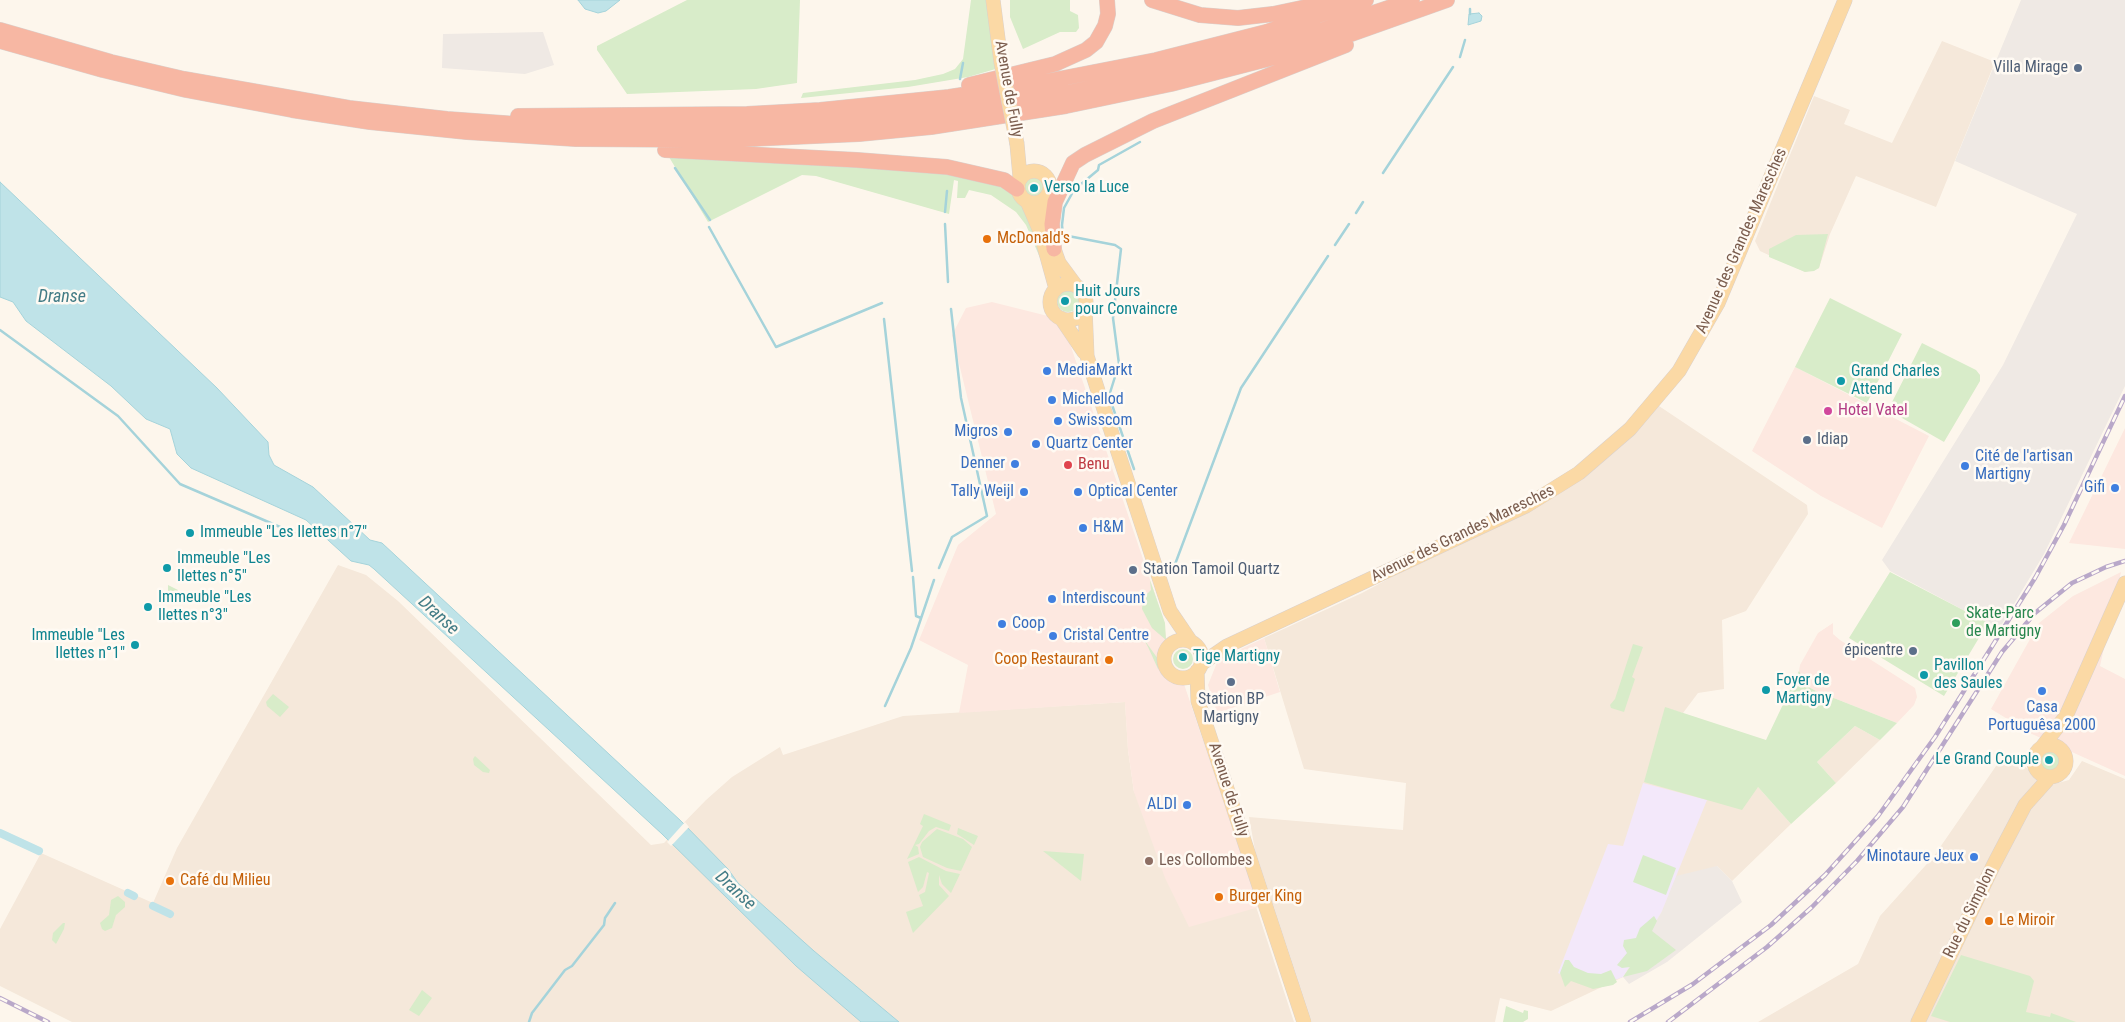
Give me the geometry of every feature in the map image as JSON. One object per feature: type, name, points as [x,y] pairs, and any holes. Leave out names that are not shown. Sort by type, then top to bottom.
[{"type":"highway","points":[[820,110],[956,88],[1069,59],[1090,48],[1101,34],[1108,18],[1107,0]]},
{"type":"highway","points":[[1152,0],[1200,15],[1238,18],[1273,14],[1340,0]]},
{"type":"highway","points":[[389,113],[678,116],[820,110],[949,97],[1102,71],[1257,34],[1366,0]]},
{"type":"highway","points":[[0,30],[95,57],[184,79],[291,99],[389,113],[499,124],[620,130],[785,126],[896,118],[1010,103],[1164,73],[1306,35],[1412,0]]},
{"type":"highway","points":[[466,132],[576,139],[670,141],[850,134],[931,127],[1066,106],[1171,84],[1343,37],[1447,0]]},
{"type":"highway","points":[[1048,192],[1073,163],[1099,147],[1153,121],[1454,0]]},
{"type":"highway","points":[[0,42],[138,79],[233,100],[370,122],[566,144],[904,163],[972,172],[1019,183]]},
{"type":"highway","points":[[1054,249],[1052,224],[1055,202],[1073,163]]},
{"type":"main road","name":"Avenue de Fully","points":[[993,0],[1021,143],[1019,183]]},
{"type":"main road","name":"Avenue de Fully","points":[[1001,0],[1005,61]]},
{"type":"main road","name":"Avenue des Grandes Maresches","points":[[1199,667],[1227,646],[1526,506],[1580,473],[1630,429],[1679,371],[1714,311],[1845,0]]},
{"type":"main road","name":"Avenue de Fully","points":[[1021,143],[1036,170]]},
{"type":"main road","points":[[1056,289],[1040,231],[1027,201],[1020,195],[1019,183],[1027,172],[1036,170],[1045,175],[1048,192],[1045,220],[1054,249],[1064,271],[1084,294],[1087,356],[1170,611],[1171,645]]},
{"type":"main road","points":[[1027,201],[1037,202],[1048,192]]},
{"type":"main road","points":[[1076,286],[1065,284],[1056,289],[1051,296],[1050,306],[1055,314],[1061,318],[1087,356]]},
{"type":"main road","points":[[1061,318],[1075,318],[1084,308]]},
{"type":"main road","points":[[2042,747],[2052,746],[2066,757],[2065,767],[2059,774],[2050,777],[2040,774],[2035,766],[2036,755],[2042,747],[2066,716],[2125,583]]},
{"type":"main road","points":[[1170,611],[1201,655],[1199,667],[1189,677],[1179,677],[1170,672],[1165,663],[1166,652],[1171,645],[1180,640],[1193,644]]},
{"type":"main road","name":"Avenue des Grandes Maresches","points":[[1193,644],[1227,646]]},
{"type":"main road","name":"Avenue de Fully","points":[[1199,667],[1198,701],[1304,1022]]},
{"type":"main road","name":"Avenue de Fully","points":[[1179,677],[1198,701]]},
{"type":"main road","points":[[2062,752],[2066,716]]},
{"type":"main road","name":"Rue du Simplon","points":[[1918,1022],[1993,866],[2025,805],[2035,766]]},
{"type":"main road","name":"Rue du Simplon","points":[[2025,805],[2050,777]]},
{"type":"shaded area","points":[[2021,0],[2125,0],[2125,386],[2044,554],[1999,629],[1890,571],[1882,560],[2003,365],[2077,214],[1955,161]]},
{"type":"shaded area","points":[[543,32],[554,65],[525,74],[442,68],[443,34]]},
{"type":"shaded area","points":[[1942,41],[1995,62],[1936,207],[1856,176],[1830,234],[1819,268],[1805,272],[1760,251],[1755,241],[1814,96],[1850,110],[1844,124],[1892,143]]},
{"type":"shaded area","points":[[992,302],[1048,316],[1066,332],[1163,618],[1167,643],[1160,666],[1184,684],[1259,907],[1189,927],[1165,878],[1134,792],[1128,750],[1125,702],[959,713],[968,665],[919,640],[958,545],[996,514],[952,335],[966,308]]},
{"type":"shaded area","points":[[1795,367],[1929,436],[1882,528],[1821,496],[1752,451]]},
{"type":"shaded area","points":[[1650,400],[1807,505],[1808,514],[1746,611],[1722,620],[1724,689],[1698,693],[1683,713],[1665,708],[1758,787],[1791,824],[1732,881],[1717,866],[1662,911],[1623,977],[1551,1011],[1500,998],[1495,1022],[1312,1022],[1255,850],[1249,817],[1403,830],[1406,783],[1304,769],[1264,638],[1362,593],[1489,525],[1552,487],[1621,432]]},
{"type":"shaded area","points":[[2125,428],[2125,549],[2069,543]]},
{"type":"shaded area","points":[[338,565],[366,575],[398,601],[651,845],[664,843],[706,800],[732,777],[780,747],[783,755],[903,716],[1125,702],[1128,750],[1134,792],[1239,855],[1294,1022],[72,1022],[0,986],[0,929],[41,853],[153,903],[177,848]]},
{"type":"shaded area","points":[[2121,572],[2100,666],[2125,679],[2125,776],[2032,734],[1991,709],[2039,623],[2073,596]]},
{"type":"shaded area","points":[[1833,623],[1833,634],[1840,640],[1915,688],[1917,697],[1914,705],[1897,723],[1807,686],[1799,671],[1800,665],[1818,633]]},
{"type":"shaded area","points":[[1264,638],[1280,692],[1217,713],[1208,685],[1218,660]]},
{"type":"shaded area","points":[[1855,726],[1880,740],[1836,783],[1817,762]]},
{"type":"shaded area","points":[[2005,753],[2051,785],[2069,780],[2082,761],[2125,779],[2125,1022],[1758,1022],[1858,964],[1880,916],[1934,856]]},
{"type":"shaded area","points":[[1643,783],[1707,800],[1662,911],[1623,977],[1593,988],[1558,973],[1608,844],[1623,846]]},
{"type":"shaded area","points":[[1717,866],[1732,881],[1742,902],[1667,962],[1629,984],[1623,977],[1662,911],[1676,876]]},
{"type":"green space","points":[[687,0],[800,0],[797,83],[756,89],[627,94],[597,50],[597,46]]},
{"type":"green space","points":[[971,0],[990,0],[999,68],[968,77],[908,87],[801,98],[803,93],[915,80],[943,74],[955,69],[963,59]]},
{"type":"green space","points":[[1010,0],[1070,0],[1070,11],[1078,15],[1079,28],[1076,32],[1060,32],[1023,49],[1010,17]]},
{"type":"green space","points":[[669,157],[823,164],[952,174],[998,183],[1012,194],[1027,212],[1049,279],[1026,225],[1016,212],[991,195],[969,190],[965,198],[957,198],[958,181],[954,180],[949,214],[816,176],[802,175],[708,222]]},
{"type":"green space","points":[[1033,177],[1040,180],[1043,187],[1040,194],[1033,197],[1026,194],[1023,187],[1026,180]]},
{"type":"green space","points":[[1828,234],[1819,268],[1814,271],[1805,272],[1769,257],[1769,249],[1796,235]]},
{"type":"green space","points":[[1068,290],[1076,293],[1079,301],[1076,309],[1068,312],[1060,309],[1057,301],[1060,293]]},
{"type":"green space","points":[[1830,298],[1902,334],[1867,403],[1795,367]]},
{"type":"green space","points":[[1922,343],[1976,370],[1980,375],[1980,381],[1944,442],[1888,410]]},
{"type":"green space","points":[[1890,572],[1988,623],[1944,696],[1849,638]]},
{"type":"green space","points":[[1150,580],[1165,623],[1166,640],[1152,628],[1142,609],[1143,598],[1151,590]]},
{"type":"green space","points":[[168,585],[178,590],[173,599],[168,596]]},
{"type":"green space","points":[[1143,638],[1158,659],[1158,669],[1148,647]]},
{"type":"green space","points":[[1633,644],[1643,647],[1632,677],[1635,679],[1624,712],[1611,708],[1610,705],[1615,699]]},
{"type":"green space","points":[[1183,649],[1190,652],[1193,659],[1190,666],[1183,669],[1176,666],[1173,659],[1176,652]]},
{"type":"green space","points":[[1799,671],[1807,686],[1816,691],[1897,723],[1880,740],[1855,726],[1817,762],[1836,783],[1791,824],[1758,787],[1742,810],[1644,782],[1665,707],[1766,740]]},
{"type":"green space","points":[[273,694],[289,707],[280,717],[267,706],[266,702]]},
{"type":"green space","points":[[2050,750],[2057,753],[2060,760],[2057,767],[2050,770],[2043,767],[2040,760],[2043,753]]},
{"type":"green space","points":[[475,756],[490,770],[489,773],[483,772],[474,765],[473,759]]},
{"type":"green space","points":[[924,814],[951,825],[949,831],[936,827],[929,831],[919,844],[915,845],[918,847],[919,854],[907,859],[923,826],[920,824]]},
{"type":"green space","points":[[958,828],[978,836],[974,845],[957,834]]},
{"type":"green space","points":[[937,829],[963,839],[972,847],[961,871],[947,868],[923,857],[920,847],[922,842]]},
{"type":"green space","points":[[1043,851],[1084,854],[1081,881]]},
{"type":"green space","points":[[1643,855],[1676,868],[1666,895],[1633,882]]},
{"type":"green space","points":[[919,857],[946,871],[960,874],[951,893],[942,884],[939,875],[939,885],[949,896],[913,933],[906,912],[923,906],[919,895],[925,892],[929,873],[927,872],[923,887],[918,892],[908,862]]},
{"type":"green space","points":[[118,896],[125,902],[125,907],[116,915],[112,928],[105,931],[100,923],[109,915],[111,900]]},
{"type":"green space","points":[[1654,916],[1657,921],[1652,931],[1676,950],[1647,971],[1623,977],[1630,967],[1622,968],[1617,965],[1627,953],[1623,946],[1624,940],[1636,938],[1640,928]]},
{"type":"green space","points":[[65,923],[64,929],[56,944],[52,940],[53,933]]},
{"type":"green space","points":[[1961,955],[2030,976],[2034,981],[2026,1012],[2050,1017],[2051,1013],[2076,1022],[1950,1022],[1931,1016]]},
{"type":"green space","points":[[1565,960],[1569,960],[1574,967],[1588,973],[1601,974],[1611,970],[1617,982],[1613,985],[1593,989],[1571,981],[1565,987],[1560,973]]},
{"type":"green space","points":[[422,990],[432,998],[419,1016],[409,1010]]},
{"type":"green space","points":[[1506,1006],[1523,1013],[1524,1010],[1528,1011],[1528,1019],[1523,1022],[1503,1022]]},
{"type":"water","points":[[578,0],[620,0],[606,11],[598,13],[585,9]]},
{"type":"water","points":[[1479,13],[1482,16],[1481,21],[1468,25],[1469,14]]},
{"type":"water","name":"Dranse","points":[[0,182],[217,388],[268,442],[269,455],[274,465],[313,487],[370,540],[382,543],[681,821],[728,869],[738,883],[814,951],[899,1022],[861,1022],[796,966],[662,834],[374,569],[369,565],[351,561],[306,520],[191,468],[177,454],[170,429],[146,419],[111,386],[26,321],[13,302],[0,297]]},
{"type":"pier","points":[[685,822],[689,827],[671,846],[667,842]]},
{"type":"waterway","points":[[1470,9],[1470,14]]},
{"type":"waterway","points":[[1460,57],[1465,40]]},
{"type":"waterway","points":[[960,79],[963,63]]},
{"type":"waterway","points":[[1383,173],[1453,67]]},
{"type":"waterway","points":[[1134,469],[1109,396],[1119,364],[1113,318],[1121,249],[1115,245],[1063,235],[1062,225],[1064,208],[1074,190],[1098,170],[1099,165],[1140,142]]},
{"type":"waterway","points":[[675,168],[710,220]]},
{"type":"waterway","points":[[945,212],[947,191]]},
{"type":"waterway","points":[[1356,213],[1363,202]]},
{"type":"waterway","points":[[945,224],[948,282]]},
{"type":"waterway","points":[[1335,245],[1349,224]]},
{"type":"waterway","points":[[709,227],[776,347],[882,303]]},
{"type":"waterway","points":[[1174,567],[1241,388],[1328,256]]},
{"type":"waterway","points":[[939,568],[952,537],[987,516],[961,398],[951,309]]},
{"type":"waterway","points":[[884,319],[912,571]]},
{"type":"waterway","points":[[0,330],[118,416],[180,484],[294,533]]},
{"type":"waterway","points":[[913,577],[916,616],[921,618]]},
{"type":"waterway","points":[[885,706],[911,648],[934,580]]},
{"type":"waterway","points":[[0,833],[39,851]]},
{"type":"waterway","points":[[128,893],[134,896]]},
{"type":"waterway","points":[[529,1022],[532,1013],[565,970],[572,966],[604,925],[605,918],[615,903]]},
{"type":"waterway","points":[[153,906],[170,914]]},
{"type":"railway","points":[[1630,1022],[1693,984],[1771,925],[1825,875],[1878,816],[1935,737],[2035,578],[2064,525],[2125,396]]},
{"type":"railway","points":[[1668,1022],[1767,947],[1812,907],[1857,861],[1903,807],[2002,652],[2035,613],[2072,583],[2106,567],[2125,561]]},
{"type":"railway","points":[[0,998],[48,1022]]},
{"type":"place","name":"Villa Mirage","points":[[2078,68]]},
{"type":"place","name":"Verso la Luce","points":[[1034,188]]},
{"type":"place","name":"McDonald's","points":[[987,239]]},
{"type":"place","name":"Huit Jours pour Convaincre","points":[[1065,301]]},
{"type":"place","name":"MediaMarkt","points":[[1047,371]]},
{"type":"place","name":"Grand Charles Attend","points":[[1841,381]]},
{"type":"place","name":"Michellod","points":[[1052,400]]},
{"type":"place","name":"Hotel Vatel","points":[[1828,411]]},
{"type":"place","name":"Swisscom","points":[[1058,421]]},
{"type":"place","name":"Migros","points":[[1008,432]]},
{"type":"place","name":"Idiap","points":[[1807,440]]},
{"type":"place","name":"Quartz Center","points":[[1036,444]]},
{"type":"place","name":"Denner","points":[[1015,464]]},
{"type":"place","name":"Benu","points":[[1068,465]]},
{"type":"place","name":"Cité de l'artisan Martigny","points":[[1965,466]]},
{"type":"place","name":"Gifi","points":[[2115,488]]},
{"type":"place","name":"Tally Weijl","points":[[1024,492]]},
{"type":"place","name":"Optical Center","points":[[1078,492]]},
{"type":"place","name":"H&M","points":[[1083,528]]},
{"type":"place","name":"Immeuble \"Les Ilettes n°7\"","points":[[190,533]]},
{"type":"place","name":"Immeuble \"Les Ilettes n°5\"","points":[[167,568]]},
{"type":"place","name":"Station Tamoil Quartz","points":[[1133,570]]},
{"type":"place","name":"Interdiscount","points":[[1052,599]]},
{"type":"place","name":"Immeuble \"Les Ilettes n°3\"","points":[[148,607]]},
{"type":"place","name":"Skate-Parc de Martigny","points":[[1956,623]]},
{"type":"place","name":"Coop","points":[[1002,624]]},
{"type":"place","name":"Cristal Centre","points":[[1053,636]]},
{"type":"place","name":"Immeuble \"Les Ilettes n°1\"","points":[[135,645]]},
{"type":"place","name":"épicentre","points":[[1913,651]]},
{"type":"place","name":"Tige Martigny","points":[[1183,657]]},
{"type":"place","name":"Coop Restaurant","points":[[1109,660]]},
{"type":"place","name":"Pavillon des Saules","points":[[1924,675]]},
{"type":"place","name":"Station BP Martigny","points":[[1231,682]]},
{"type":"place","name":"Foyer de Martigny","points":[[1766,690]]},
{"type":"place","name":"Casa Portuguêsa 2000","points":[[2042,691]]},
{"type":"place","name":"Le Grand Couple","points":[[2049,760]]},
{"type":"place","name":"ALDI","points":[[1187,805]]},
{"type":"place","name":"Minotaure Jeux","points":[[1974,857]]},
{"type":"place","name":"Les Collombes","points":[[1149,861]]},
{"type":"place","name":"Café du Milieu","points":[[170,881]]},
{"type":"place","name":"Burger King","points":[[1219,897]]},
{"type":"place","name":"Le Miroir","points":[[1989,921]]}]
